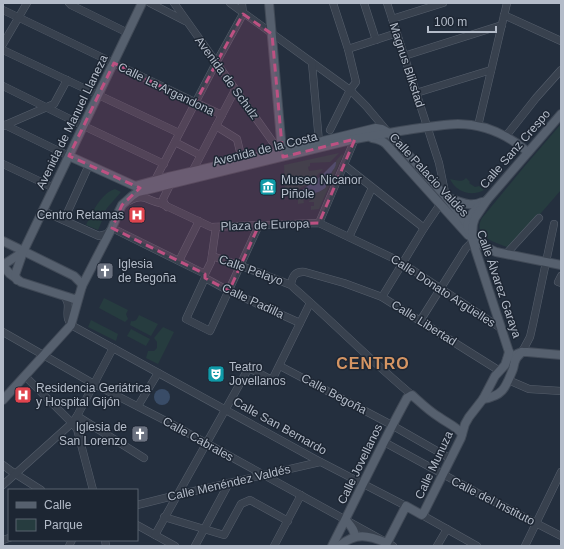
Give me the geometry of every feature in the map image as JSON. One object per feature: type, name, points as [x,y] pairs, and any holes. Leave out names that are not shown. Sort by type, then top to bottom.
[{"type":"main road","name":"Avenida de Manuel Llaneza","points":[[17,280],[15,275],[23,252],[142,3]]},
{"type":"main road","points":[[269,3],[285,154]]},
{"type":"main road","name":"Calle Sanz Crespo","points":[[467,224],[468,219],[476,209],[486,200],[561,114]]},
{"type":"main road","name":"Avenida de la Costa","points":[[3,400],[71,325],[82,286],[112,228],[122,205],[137,189],[155,180],[268,154],[285,154],[319,142],[457,124],[478,126],[496,132],[506,136],[528,152]]},
{"type":"main road","name":"Calle Palacio Valdés","points":[[389,133],[446,197],[467,224]]},
{"type":"main road","name":"Avenida de la Costa","points":[[137,189],[150,190],[285,154],[360,137]]},
{"type":"main road","name":"Calle Palacio Valdés","points":[[360,137],[382,140],[472,238],[483,246],[496,252]]},
{"type":"main road","points":[[69,156],[137,189]]},
{"type":"main road","points":[[446,197],[468,204],[478,204],[486,200]]},
{"type":"main road","name":"Calle Sanz Crespo","points":[[472,238],[474,218],[486,200]]},
{"type":"main road","name":"Calle Álvarez Garaya","points":[[467,224],[467,229],[472,238],[510,357]]},
{"type":"main road","points":[[3,241],[74,276],[82,286]]},
{"type":"main road","name":"Avenida de Manuel Llaneza","points":[[3,266],[23,252]]},
{"type":"main road","points":[[496,252],[561,265]]},
{"type":"main road","points":[[3,266],[17,280],[74,299],[78,297]]},
{"type":"main road","points":[[483,399],[491,398],[500,394],[504,389],[508,380],[510,357],[522,352],[561,355]]},
{"type":"main road","name":"Calle Munuza","points":[[422,515],[451,458],[462,427],[483,399],[510,357]]},
{"type":"main road","points":[[499,372],[506,373],[508,375],[508,380]]},
{"type":"main road","points":[[491,385],[492,393],[496,395]]},
{"type":"main road","points":[[412,395],[441,418],[462,427]]},
{"type":"main road","name":"Calle Jovellanos","points":[[332,546],[392,426],[407,398],[412,395]]},
{"type":"main road","points":[[339,546],[354,537],[372,537],[390,544],[406,506]]},
{"type":"main road","name":"Calle San Bernardo","points":[[406,506],[422,515]]},
{"type":"main road","points":[[346,520],[354,530],[354,537]]},
{"type":"street","points":[[3,44],[27,3]]},
{"type":"street","points":[[70,3],[71,5],[128,33]]},
{"type":"street","points":[[150,3],[187,22]]},
{"type":"street","name":"Avenida de Schulz","points":[[174,3],[235,90],[275,144],[285,154]]},
{"type":"street","points":[[230,3],[243,14],[350,90],[389,133]]},
{"type":"street","points":[[155,180],[243,14],[242,3]]},
{"type":"street","points":[[330,130],[350,90],[356,82],[334,3]]},
{"type":"street","points":[[364,3],[376,40]]},
{"type":"street","name":"Magnus Blikstad","points":[[387,3],[442,176]]},
{"type":"street","points":[[392,19],[443,3]]},
{"type":"street","points":[[478,126],[507,3]]},
{"type":"street","name":"Calle La Argandona","points":[[3,10],[222,115]]},
{"type":"street","points":[[504,15],[561,41]]},
{"type":"street","points":[[404,56],[502,25]]},
{"type":"street","points":[[348,49],[397,33]]},
{"type":"street","points":[[3,50],[179,133]]},
{"type":"street","points":[[312,63],[319,142]]},
{"type":"street","points":[[416,93],[491,70]]},
{"type":"street","points":[[506,136],[536,98],[561,70]]},
{"type":"street","points":[[4,126],[54,104],[67,80]]},
{"type":"street","points":[[3,86],[164,164]]},
{"type":"street","points":[[192,172],[235,90]]},
{"type":"street","points":[[4,126],[69,156]]},
{"type":"street","points":[[216,126],[237,139],[242,160]]},
{"type":"street","name":"Plaza de Europa","points":[[122,205],[135,198],[145,197],[211,227],[318,223],[344,165],[360,137]]},
{"type":"street","points":[[175,142],[200,155]]},
{"type":"street","points":[[268,154],[275,150],[275,144]]},
{"type":"street","points":[[3,164],[54,188]]},
{"type":"street","points":[[168,207],[164,203],[163,199],[170,185],[182,177],[227,164]]},
{"type":"street","points":[[64,220],[89,165]]},
{"type":"street","points":[[344,165],[424,228]]},
{"type":"street","points":[[442,176],[446,197]]},
{"type":"street","points":[[442,176],[450,194],[460,202]]},
{"type":"street","points":[[349,237],[372,188]]},
{"type":"street","points":[[382,297],[424,228],[440,206],[442,206]]},
{"type":"street","points":[[43,211],[99,236],[107,234],[112,228]]},
{"type":"street","points":[[474,218],[475,229],[478,236],[496,252]]},
{"type":"street","points":[[506,254],[539,218]]},
{"type":"street","points":[[179,261],[199,222]]},
{"type":"street","name":"Calle Donato Argüelles","points":[[318,223],[402,263],[502,329]]},
{"type":"street","points":[[522,352],[530,337],[534,324],[554,224]]},
{"type":"street","points":[[216,227],[211,262],[186,319],[210,331],[259,225]]},
{"type":"street","name":"Calle Padilla","points":[[112,228],[179,261],[229,291],[300,323]]},
{"type":"street","points":[[420,321],[472,238]]},
{"type":"street","name":"Calle Pelayo","points":[[212,256],[291,285]]},
{"type":"street","name":"Calle Libertad","points":[[291,285],[295,274],[305,272],[344,283],[382,297],[499,372]]},
{"type":"street","points":[[291,285],[412,395]]},
{"type":"street","points":[[64,296],[67,300],[68,318],[71,325]]},
{"type":"street","points":[[154,535],[247,371],[251,369],[270,379],[274,378],[310,303]]},
{"type":"street","name":"Calle San Bernardo","points":[[71,325],[320,462],[406,506]]},
{"type":"street","name":"Calle Cabrales","points":[[4,334],[390,544]]},
{"type":"street","points":[[3,485],[72,423],[113,348]]},
{"type":"street","name":"Calle Begoña","points":[[280,366],[451,458]]},
{"type":"street","points":[[138,406],[158,373]]},
{"type":"street","points":[[25,376],[77,429],[93,489]]},
{"type":"street","points":[[508,380],[529,389],[561,391]]},
{"type":"street","points":[[77,416],[144,458]]},
{"type":"street","name":"Calle del Instituto","points":[[384,442],[443,475],[561,536]]},
{"type":"street","name":"Calle Menéndez Valdés","points":[[138,505],[229,482],[320,462]]},
{"type":"street","points":[[3,465],[39,489]]},
{"type":"street","points":[[525,546],[561,472]]},
{"type":"street","points":[[195,546],[229,482]]},
{"type":"street","points":[[274,546],[301,495]]},
{"type":"street","points":[[164,518],[204,528],[224,535],[241,504],[250,500],[288,520]]},
{"type":"street","name":"Calle San Bernardo","points":[[422,515],[477,546]]},
{"type":"street","points":[[138,526],[175,546]]},
{"type":"street","points":[[437,546],[447,529]]},
{"type":"highlighted area","points":[[243,14],[272,34],[283,157],[355,139],[319,223],[259,225],[229,291],[205,278],[205,274],[112,228],[122,205],[140,188],[69,156],[114,63],[195,103]]},
{"type":"green space","points":[[561,124],[561,190],[515,243],[507,247],[486,237],[482,234],[480,229],[482,218]]},
{"type":"green space","points":[[339,153],[330,162],[310,163],[310,166],[308,167],[309,171],[323,169],[311,181],[301,188],[285,193],[284,165]]},
{"type":"green space","points":[[342,154],[343,155],[319,209],[311,210],[311,206],[314,206],[314,202],[309,202],[311,198],[303,198],[304,203],[298,204],[298,198],[294,198],[300,197],[300,193],[310,194],[310,191],[316,193],[323,190],[327,185],[326,184],[333,171],[335,162]]},
{"type":"green space","points":[[466,178],[470,182],[469,183],[475,187],[479,186],[484,190],[474,193],[464,192],[456,187],[450,179],[460,181]]},
{"type":"green space","points":[[115,189],[121,192],[107,208],[98,230],[86,225],[101,199],[110,191]]},
{"type":"green space","points":[[104,298],[128,310],[126,314],[128,319],[125,322],[99,308]]},
{"type":"green space","points":[[139,315],[158,324],[151,336],[130,325],[131,321],[135,321]]},
{"type":"green space","points":[[91,320],[118,334],[116,341],[88,327]]},
{"type":"green space","points":[[163,327],[174,332],[158,364],[146,358],[148,351],[154,351],[157,348],[157,342],[154,338]]},
{"type":"green space","points":[[131,329],[150,339],[146,346],[127,336]]},
{"type":"water","points":[[335,162],[336,166],[326,183],[325,188],[315,193],[310,190],[302,192],[302,190],[320,177]]},
{"type":"water","points":[[159,389],[165,389],[170,394],[168,403],[165,405],[159,405],[154,400],[154,394]]},
{"type":"place","name":"Museo Nicanor Piñole","points":[[268,187]]},
{"type":"place","name":"Centro Retamas","points":[[137,215]]},
{"type":"place","name":"Iglesia de Begoña","points":[[105,271]]},
{"type":"place","name":"Teatro Jovellanos","points":[[216,374]]},
{"type":"place","name":"Residencia Geriátrica y Hospital Gijón","points":[[23,395]]},
{"type":"place","name":"Iglesia de San Lorenzo","points":[[140,434]]},
{"type":"district","name":"CENTRO","points":[[373,363]]}]
